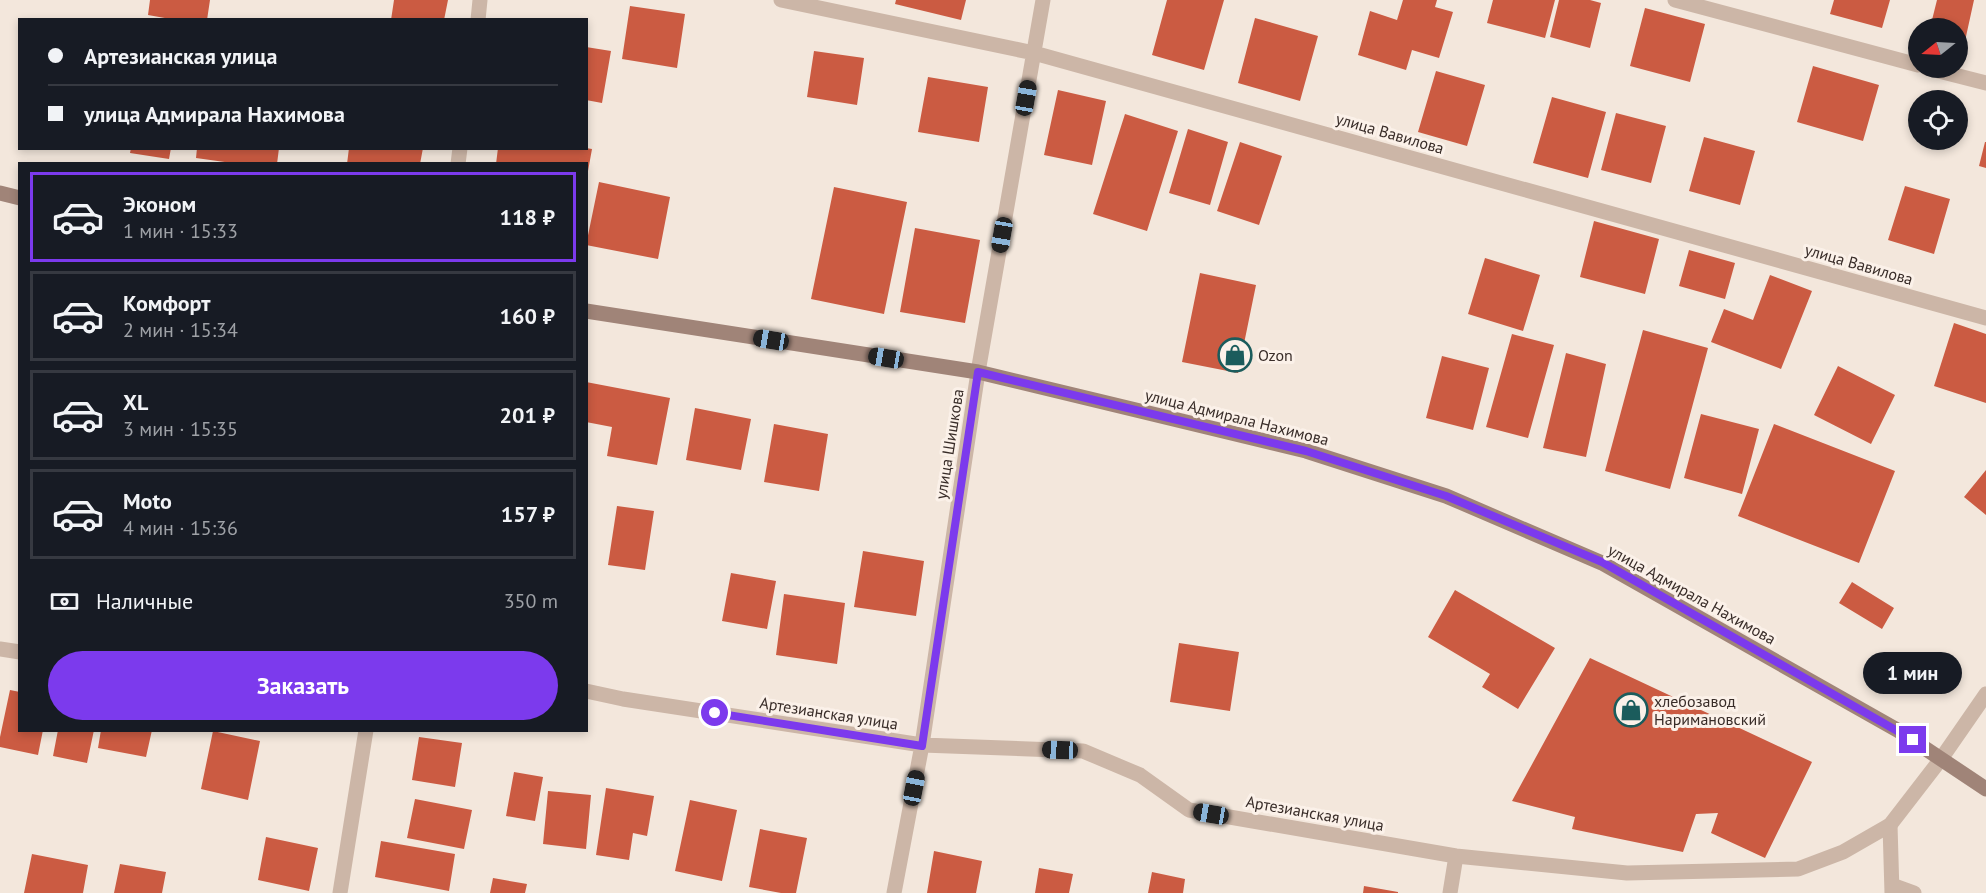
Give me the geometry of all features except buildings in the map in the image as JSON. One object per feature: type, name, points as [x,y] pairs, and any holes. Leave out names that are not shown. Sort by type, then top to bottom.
[{"type":"main road","points":[[0,194],[18,198]]},
{"type":"main road","name":"улица Адмирала Нахимова","points":[[588,311],[978,372],[1306,451],[1446,496],[1602,562],[1899,731],[1986,789]]},
{"type":"street","points":[[478,18],[480,0]]},
{"type":"street","name":"улица Вавилова","points":[[781,0],[1034,52],[1986,318]]},
{"type":"street","name":"улица Шишкова","points":[[894,893],[922,746],[978,372],[1043,0]]},
{"type":"street","points":[[1675,0],[1908,62]]},
{"type":"street","points":[[1966,78],[1986,83]]},
{"type":"street","points":[[0,649],[18,652]]},
{"type":"street","name":"Артезианская улица","points":[[588,692],[922,746],[1083,751],[1140,775],[1189,810],[1456,856],[1627,873],[1798,869],[1843,852],[1890,825],[1941,759],[1986,694]]},
{"type":"street","points":[[340,893],[366,732]]},
{"type":"street","points":[[1890,825],[1892,889],[1914,893]]},
{"type":"street","points":[[1450,893],[1456,856]]},
{"type":"place","name":"Ozon","points":[[1235,355]]},
{"type":"place","name":"хлебозавод Наримановский","points":[[1631,710]]},
{"type":"route","points":[[715,713],[922,746],[978,372],[1306,451],[1446,496],[1602,562],[1913,740]]}]
